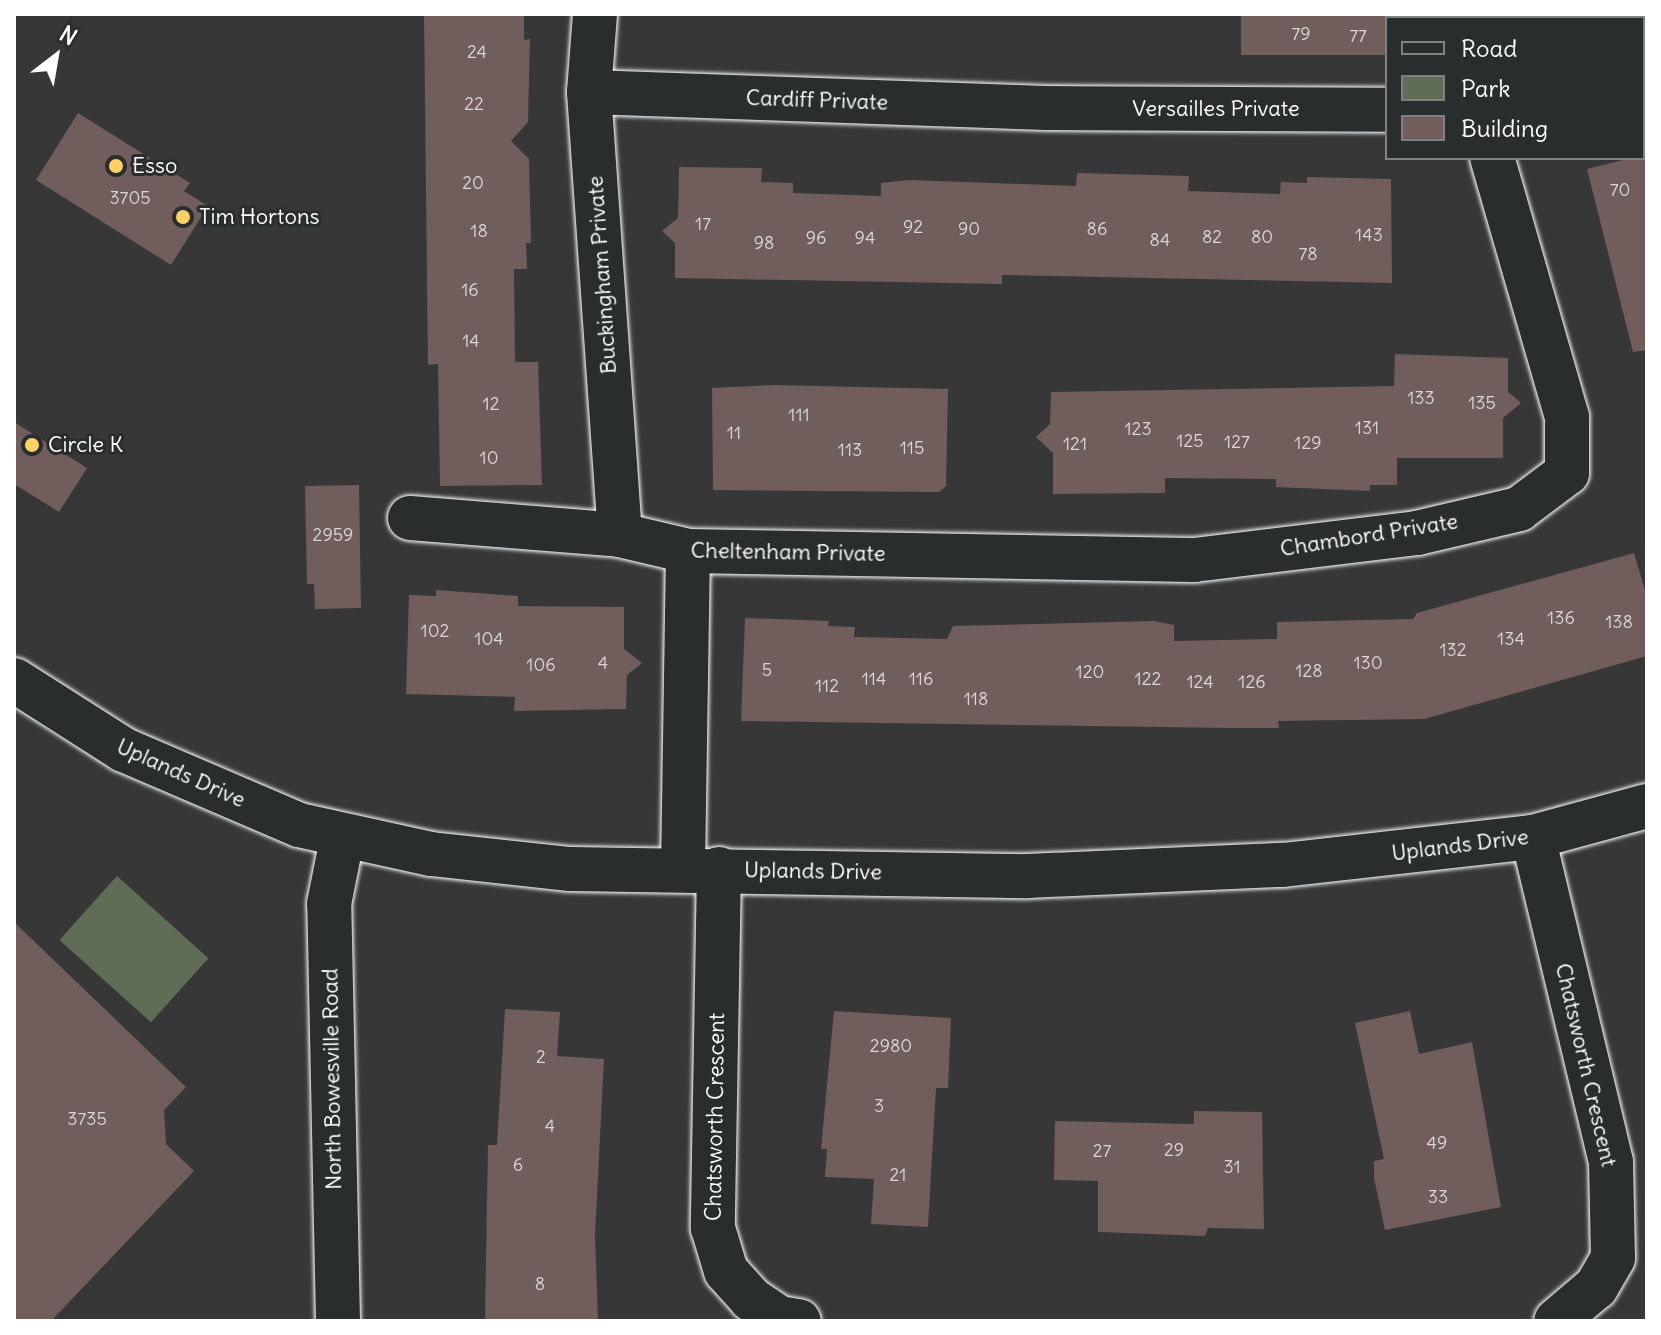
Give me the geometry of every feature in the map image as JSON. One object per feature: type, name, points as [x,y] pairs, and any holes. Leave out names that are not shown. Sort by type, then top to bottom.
[{"type":"street","name":"Buckingham Private","points":[[595,14],[589,92],[620,535]]},
{"type":"street","name":"Cardiff Private","points":[[589,92],[1046,108]]},
{"type":"street","name":"Versailles Private","points":[[1046,108],[1385,110]]},
{"type":"street","name":"Chambord Private","points":[[1025,557],[1194,560],[1417,533],[1519,509],[1567,473],[1567,417],[1493,160]]},
{"type":"street","name":"Cheltenham Private","points":[[410,518],[620,535],[688,551],[1025,557]]},
{"type":"street","points":[[688,551],[701,869]]},
{"type":"street","name":"Uplands Drive","points":[[14,680],[124,750],[342,839],[570,869],[1027,876],[1283,865],[1533,837],[1647,806]]},
{"type":"street","name":"Chatsworth Crescent","points":[[1533,837],[1611,1162],[1613,1258],[1596,1287],[1556,1321]]},
{"type":"street","name":"North Bowesville Road","points":[[338,1321],[329,904],[342,839]]},
{"type":"street","name":"Chatsworth Crescent","points":[[701,869],[713,1228],[726,1271],[751,1299],[779,1318],[799,1321]]},
{"type":"green space","points":[[117,876],[208,958],[151,1022],[59,940]]},
{"type":"building","points":[[424,14],[524,14],[524,40],[530,39],[528,122],[511,141],[529,159],[531,243],[526,243],[527,269],[514,269],[515,362],[538,362],[542,485],[440,486],[438,364],[428,365]]},
{"type":"building","points":[[1241,14],[1387,14],[1385,55],[1241,55]]},
{"type":"building","points":[[78,113],[190,183],[184,191],[208,206],[171,265],[36,180]]},
{"type":"building","points":[[1645,154],[1647,350],[1633,352],[1587,169],[1623,160],[1645,160]]},
{"type":"building","points":[[679,167],[762,168],[761,182],[793,183],[793,193],[881,196],[881,183],[909,180],[1076,186],[1077,173],[1189,176],[1188,191],[1280,194],[1281,182],[1307,183],[1307,177],[1391,179],[1392,283],[1002,275],[1002,284],[675,278],[675,243],[662,231],[678,218]]},
{"type":"building","points":[[1395,354],[1508,358],[1508,392],[1521,403],[1503,418],[1503,458],[1397,458],[1397,485],[1370,485],[1370,491],[1276,487],[1276,479],[1165,478],[1165,493],[1053,494],[1053,453],[1036,437],[1050,424],[1051,392],[1394,386]]},
{"type":"building","points":[[774,385],[948,389],[946,486],[939,492],[713,490],[712,388]]},
{"type":"building","name":"Circle K","points":[[14,422],[87,468],[59,512],[14,484]]},
{"type":"building","points":[[359,485],[361,608],[315,609],[314,584],[307,584],[305,486]]},
{"type":"building","points":[[1634,553],[1647,597],[1647,656],[1424,719],[1278,721],[1279,728],[741,721],[745,618],[829,621],[828,626],[855,627],[854,637],[947,639],[953,626],[1154,621],[1174,625],[1174,641],[1277,639],[1277,622],[1413,619],[1417,613]]},
{"type":"building","points":[[436,590],[518,596],[518,606],[624,607],[624,649],[642,663],[627,675],[626,709],[514,711],[515,697],[406,694],[409,595],[436,596]]},
{"type":"building","points":[[14,922],[186,1087],[164,1110],[166,1144],[194,1171],[51,1321],[14,1321]]},
{"type":"building","points":[[505,1009],[560,1012],[557,1056],[604,1059],[595,1235],[598,1321],[485,1321],[488,1145],[497,1145]]},
{"type":"building","points":[[834,1011],[951,1018],[948,1088],[936,1088],[928,1227],[871,1224],[874,1179],[825,1177],[827,1149],[821,1149]]},
{"type":"building","points":[[1410,1011],[1419,1054],[1472,1042],[1501,1207],[1385,1230],[1374,1178],[1374,1161],[1384,1159],[1355,1023]]},
{"type":"building","points":[[1194,1111],[1262,1112],[1264,1229],[1208,1228],[1205,1236],[1098,1232],[1098,1181],[1054,1180],[1055,1121],[1194,1124]]},
{"type":"place","name":"Esso","points":[[116,166]]},
{"type":"place","name":"Tim Hortons","points":[[183,217]]},
{"type":"place","name":"Circle K","points":[[32,445]]}]
